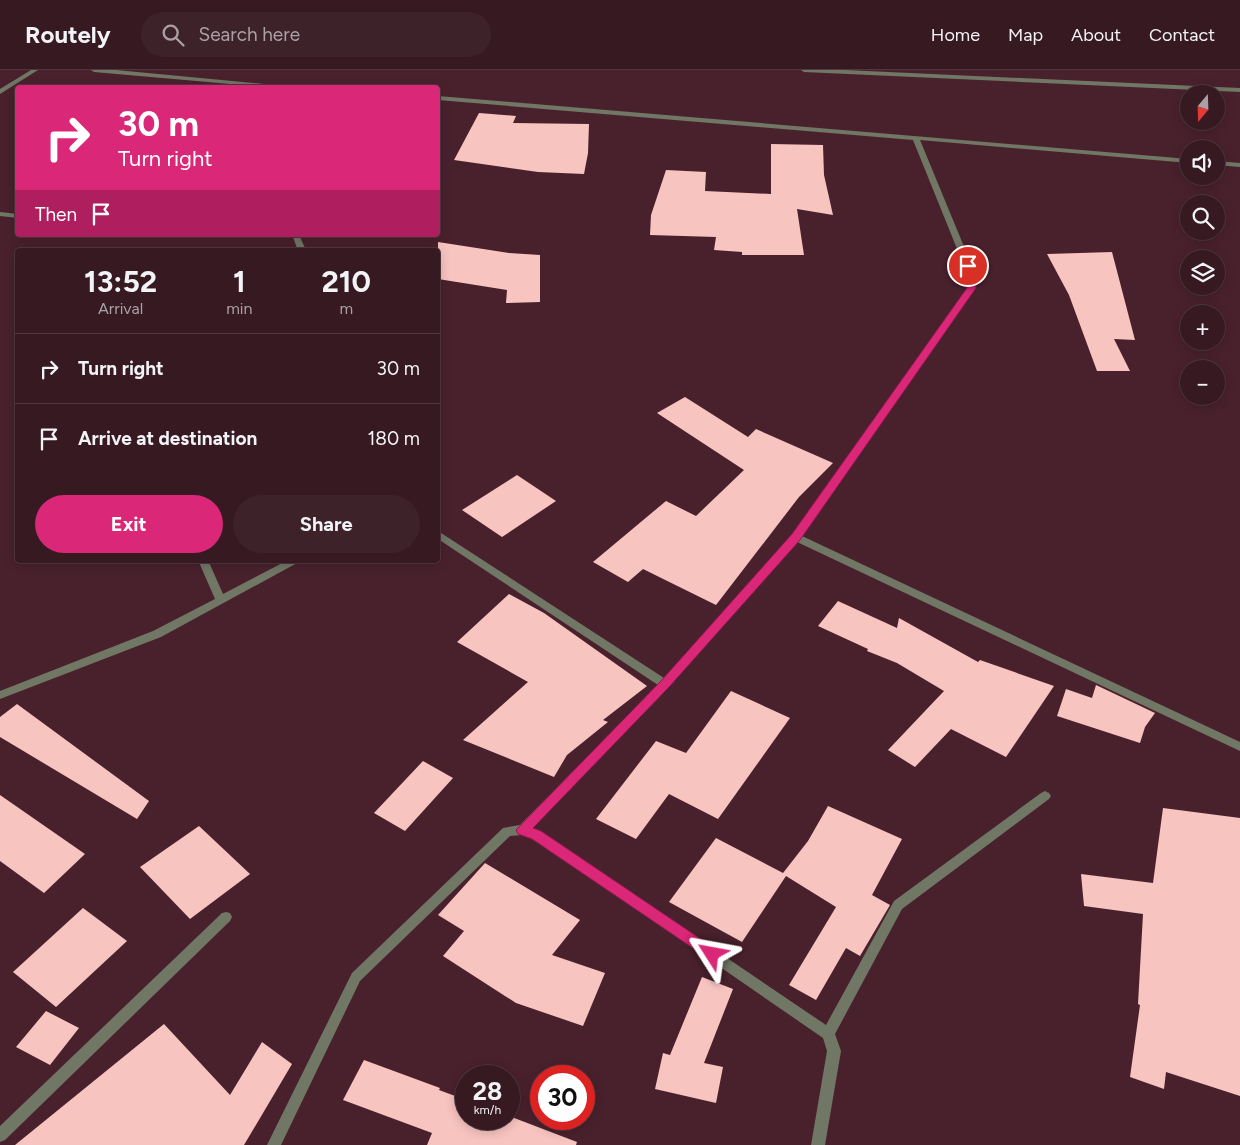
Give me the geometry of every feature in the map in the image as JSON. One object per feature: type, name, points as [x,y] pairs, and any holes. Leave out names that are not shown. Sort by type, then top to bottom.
[{"type":"street","points":[[0,92],[35,70]]},
{"type":"street","points":[[94,70],[271,85]]},
{"type":"street","points":[[804,70],[1240,90]]},
{"type":"street","points":[[440,98],[1180,160]]},
{"type":"street","points":[[523,830],[665,684],[796,537],[971,288],[968,266],[916,138]]},
{"type":"street","points":[[1225,164],[1240,165]]},
{"type":"street","points":[[0,214],[15,216]]},
{"type":"street","points":[[440,536],[665,684]]},
{"type":"street","points":[[796,537],[1240,747]]},
{"type":"street","points":[[204,563],[221,600]]},
{"type":"street","points":[[0,696],[157,634],[290,563]]},
{"type":"street","points":[[828,1034],[898,905],[1045,796]]},
{"type":"street","points":[[274,1145],[356,977],[506,831],[523,830],[545,841],[828,1034],[834,1051],[818,1145]]},
{"type":"street","points":[[0,1135],[226,917]]},
{"type":"building","points":[[479,113],[516,116],[513,123],[589,124],[588,153],[584,174],[538,172],[454,160]]},
{"type":"building","points":[[771,144],[823,145],[824,175],[833,215],[797,209],[804,255],[742,255],[742,252],[714,250],[716,237],[650,235],[651,215],[666,170],[706,172],[705,191],[771,194]]},
{"type":"building","points":[[438,242],[509,253],[540,255],[540,302],[506,303],[507,290],[440,279],[440,248],[438,248]]},
{"type":"building","points":[[1112,252],[1135,340],[1114,339],[1130,371],[1097,371],[1069,295],[1047,254]]},
{"type":"building","points":[[685,397],[748,437],[756,429],[833,463],[799,497],[716,605],[643,569],[628,582],[593,562],[666,501],[696,516],[744,470],[657,413]]},
{"type":"building","points":[[517,475],[556,501],[502,537],[462,510]]},
{"type":"building","points":[[509,594],[544,613],[647,686],[603,720],[608,722],[567,755],[554,777],[463,740],[528,682],[457,642]]},
{"type":"building","points":[[838,601],[897,628],[899,618],[978,662],[980,660],[1054,686],[1006,757],[951,729],[915,767],[888,750],[944,691],[897,663],[867,651],[868,649],[818,626]]},
{"type":"building","points":[[1096,685],[1155,713],[1145,727],[1140,743],[1057,716],[1066,689],[1092,698]]},
{"type":"building","points":[[731,691],[790,718],[718,819],[669,794],[636,839],[596,819],[656,741],[686,753]]},
{"type":"building","points":[[17,704],[149,801],[137,819],[0,737],[0,717]]},
{"type":"building","points":[[423,761],[453,778],[405,831],[374,813]]},
{"type":"building","points":[[0,795],[85,854],[44,893],[0,861]]},
{"type":"building","points":[[828,806],[902,839],[872,895],[890,905],[860,956],[846,948],[816,1000],[789,985],[836,907],[786,876],[742,942],[669,902],[716,838],[783,873],[808,841]]},
{"type":"building","points":[[1163,808],[1240,818],[1240,1096],[1166,1072],[1164,1089],[1130,1077],[1140,1005],[1138,1004],[1143,914],[1084,906],[1081,874],[1153,883]]},
{"type":"building","points":[[199,826],[250,874],[190,919],[140,867]]},
{"type":"building","points":[[485,863],[580,920],[552,955],[605,973],[583,1026],[516,1003],[443,956],[464,931],[438,915]]},
{"type":"building","points":[[83,908],[127,941],[56,1007],[13,972]]},
{"type":"building","points":[[702,977],[733,989],[704,1063],[723,1067],[716,1103],[655,1089],[663,1053],[670,1055]]},
{"type":"building","points":[[46,1011],[79,1028],[50,1065],[16,1047]]},
{"type":"building","points":[[164,1024],[230,1095],[262,1042],[292,1064],[244,1145],[15,1145]]},
{"type":"building","points":[[364,1060],[440,1088],[439,1090],[455,1096],[455,1130],[520,1130],[520,1120],[530,1124],[530,1130],[546,1130],[577,1142],[576,1145],[427,1145],[432,1133],[343,1100]]},
{"type":"route","points":[[712,954],[536,835],[523,830],[665,684],[796,537],[971,288],[968,266]]}]
